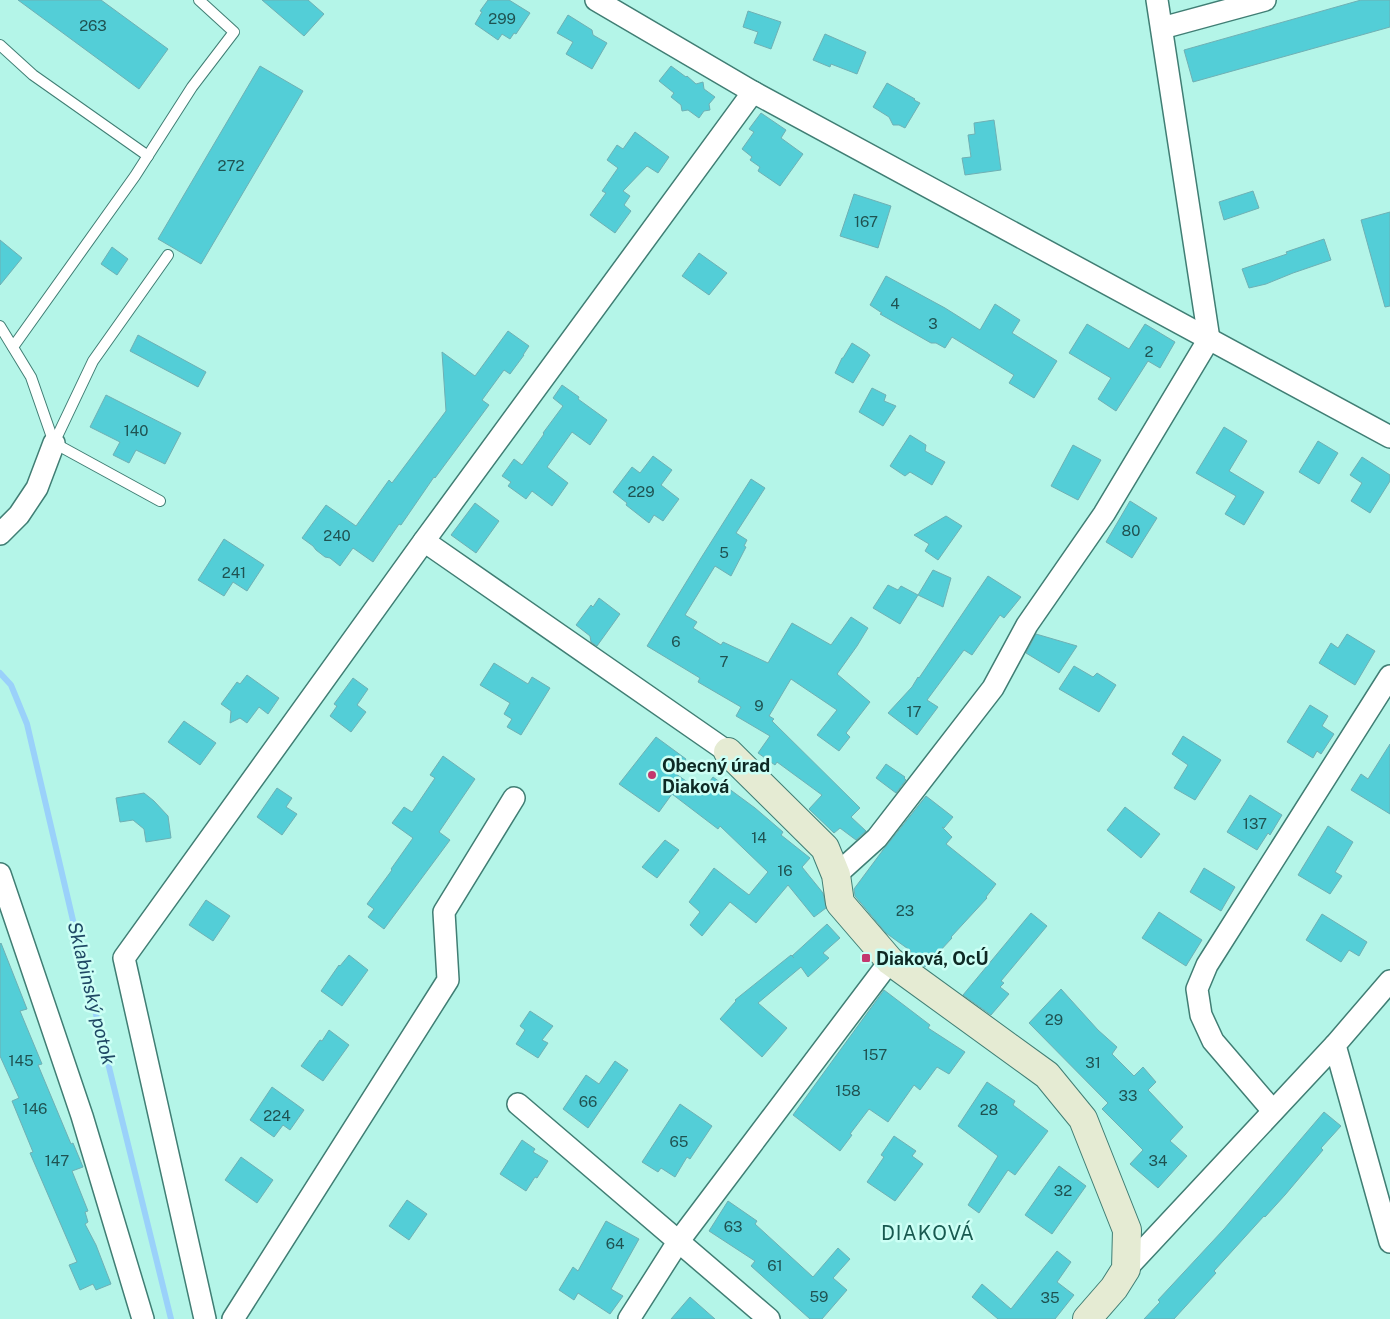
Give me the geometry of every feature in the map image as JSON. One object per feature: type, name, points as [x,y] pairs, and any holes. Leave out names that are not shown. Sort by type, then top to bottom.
[{"type":"street","points":[[596,0],[753,92],[1390,437]]},
{"type":"street","points":[[836,875],[877,838],[993,688],[1027,625],[1104,514],[1209,339],[1157,0]]},
{"type":"street","points":[[1162,28],[1265,0]]},
{"type":"street","points":[[205,1319],[124,958],[424,542],[753,92]]},
{"type":"street","points":[[0,534],[19,515],[37,488],[54,443]]},
{"type":"street","points":[[424,542],[728,752],[824,848],[836,875],[840,903],[890,961],[1047,1075],[1083,1119],[1127,1230],[1126,1268]]},
{"type":"street","points":[[1273,1111],[1213,1041],[1201,1015],[1197,989],[1207,965],[1390,676]]},
{"type":"street","points":[[233,1319],[448,980],[444,912],[514,798]]},
{"type":"street","points":[[0,874],[82,1116],[143,1319]]},
{"type":"street","points":[[629,1319],[678,1242],[890,961]]},
{"type":"street","points":[[1087,1319],[1114,1288],[1126,1268],[1335,1045],[1390,982]]},
{"type":"street","points":[[1335,1045],[1390,1242]]},
{"type":"street","points":[[518,1104],[769,1319]]},
{"type":"lane","points":[[13,347],[112,210],[192,87],[234,32],[199,0]]},
{"type":"lane","points":[[0,45],[33,75],[148,156]]},
{"type":"lane","points":[[54,443],[93,361],[168,255]]},
{"type":"lane","points":[[0,326],[31,376],[54,443],[160,501]]},
{"type":"building","points":[[18,0],[101,0],[168,49],[139,89]]},
{"type":"building","points":[[262,0],[308,0],[324,14],[304,36]]},
{"type":"building","points":[[488,0],[509,0],[530,13],[516,34],[514,33],[510,39],[502,34],[498,40],[475,24],[482,12],[480,11]]},
{"type":"building","points":[[1361,0],[1390,0],[1390,27],[1193,82],[1184,50]]},
{"type":"building","points":[[748,11],[781,22],[771,49],[754,43],[758,32],[743,27]]},
{"type":"building","points":[[568,15],[592,30],[593,35],[607,43],[592,69],[566,54],[573,42],[557,33]]},
{"type":"building","points":[[825,34],[866,52],[857,74],[831,64],[830,67],[813,60]]},
{"type":"building","points":[[260,66],[303,91],[201,264],[158,239]]},
{"type":"building","points":[[671,66],[696,84],[703,82],[704,89],[715,97],[709,104],[710,110],[704,111],[699,118],[688,110],[682,111],[681,105],[671,97],[674,93],[659,81]]},
{"type":"building","points":[[887,83],[920,103],[905,128],[893,125],[889,117],[873,107]]},
{"type":"building","points":[[761,113],[786,130],[781,138],[803,154],[780,186],[758,171],[760,167],[750,160],[752,157],[742,149],[754,132],[749,129]]},
{"type":"building","points":[[994,120],[1001,170],[965,175],[962,158],[971,157],[968,135],[975,134],[974,123]]},
{"type":"building","points":[[635,132],[669,157],[658,173],[647,166],[623,191],[630,196],[624,205],[631,211],[615,233],[590,215],[606,193],[602,191],[618,168],[607,160],[617,145],[623,149]]},
{"type":"building","points":[[1253,191],[1259,208],[1224,220],[1219,202]]},
{"type":"building","points":[[854,194],[891,206],[878,248],[840,236]]},
{"type":"building","points":[[1390,212],[1390,306],[1385,307],[1361,220]]},
{"type":"building","points":[[1324,239],[1331,260],[1266,284],[1249,288],[1242,269]]},
{"type":"building","points":[[0,240],[22,258],[0,285]]},
{"type":"building","points":[[112,247],[128,259],[117,275],[101,264]]},
{"type":"building","points":[[699,253],[727,273],[709,295],[682,276]]},
{"type":"building","points":[[886,276],[945,308],[980,330],[995,304],[1020,320],[1012,333],[1057,361],[1034,398],[1009,383],[1014,375],[952,337],[945,348],[936,343],[931,343],[880,314],[882,313],[870,305]]},
{"type":"building","points":[[1087,324],[1129,349],[1145,324],[1175,342],[1160,368],[1148,361],[1116,411],[1098,399],[1111,378],[1069,353]]},
{"type":"building","points":[[508,331],[529,346],[524,355],[510,374],[504,370],[482,400],[489,405],[434,477],[401,525],[399,524],[373,562],[353,548],[340,566],[330,558],[325,557],[302,538],[326,505],[356,526],[389,480],[392,483],[446,411],[442,352],[475,376]]},
{"type":"building","points":[[138,335],[206,372],[198,387],[130,351]]},
{"type":"building","points":[[852,343],[870,355],[853,383],[835,373]]},
{"type":"building","points":[[562,385],[607,420],[590,445],[572,432],[547,467],[568,483],[552,506],[532,491],[526,499],[508,486],[511,482],[502,476],[514,459],[522,465],[563,406],[553,398]]},
{"type":"building","points":[[872,388],[886,395],[884,401],[896,406],[883,426],[859,412]]},
{"type":"building","points":[[106,395],[181,433],[165,464],[136,450],[129,463],[113,455],[120,442],[90,427]]},
{"type":"building","points":[[1224,427],[1247,441],[1229,471],[1264,492],[1244,525],[1225,514],[1236,496],[1196,473]]},
{"type":"building","points":[[910,435],[926,445],[925,451],[945,462],[932,485],[910,472],[905,476],[890,466]]},
{"type":"building","points":[[1318,441],[1338,453],[1319,484],[1299,472]]},
{"type":"building","points":[[1073,445],[1101,460],[1078,500],[1051,486]]},
{"type":"building","points":[[653,456],[672,470],[661,485],[679,499],[663,521],[654,515],[649,523],[613,492],[632,467],[640,473]]},
{"type":"building","points":[[1362,457],[1390,475],[1390,481],[1370,513],[1351,501],[1362,483],[1350,475]]},
{"type":"building","points":[[751,479],[765,488],[736,533],[747,540],[744,546],[746,547],[731,576],[715,566],[685,615],[697,622],[693,628],[721,645],[723,642],[768,663],[792,623],[831,645],[851,617],[868,628],[837,674],[870,702],[846,733],[850,737],[839,751],[817,735],[837,710],[791,679],[769,716],[860,808],[851,817],[866,831],[856,840],[840,828],[834,833],[809,809],[822,795],[777,762],[775,765],[758,753],[770,736],[736,716],[741,707],[698,682],[700,678],[647,646]]},
{"type":"building","points":[[1130,501],[1157,518],[1132,558],[1106,542]]},
{"type":"building","points":[[475,503],[499,521],[476,553],[451,535]]},
{"type":"building","points":[[946,516],[962,526],[938,560],[925,551],[929,544],[914,535]]},
{"type":"building","points":[[224,539],[264,565],[247,591],[233,582],[224,596],[198,580]]},
{"type":"building","points":[[933,570],[951,578],[943,607],[918,595]]},
{"type":"building","points":[[988,576],[1021,597],[1004,618],[1000,615],[972,655],[964,650],[927,700],[938,707],[917,735],[888,713],[919,678]]},
{"type":"building","points":[[888,585],[898,590],[901,586],[918,595],[900,624],[873,608]]},
{"type":"building","points":[[599,598],[620,614],[597,646],[591,642],[590,636],[576,625],[591,605],[593,607]]},
{"type":"building","points":[[1036,634],[1077,646],[1059,673],[1026,653]]},
{"type":"building","points":[[1347,634],[1375,651],[1355,685],[1319,663],[1331,643],[1338,648]]},
{"type":"building","points":[[494,663],[528,684],[532,677],[550,688],[521,735],[507,727],[512,719],[504,714],[510,703],[480,685]]},
{"type":"building","points":[[1074,666],[1093,677],[1097,673],[1116,685],[1099,712],[1059,689]]},
{"type":"building","points":[[247,675],[279,698],[268,714],[259,707],[247,723],[240,718],[230,723],[231,711],[221,704],[237,682],[240,684]]},
{"type":"building","points":[[353,678],[368,689],[357,705],[366,712],[351,732],[330,716],[337,706],[334,704]]},
{"type":"building","points":[[1310,705],[1328,716],[1322,726],[1334,734],[1321,754],[1317,751],[1313,758],[1287,742]]},
{"type":"building","points":[[184,721],[216,743],[200,765],[168,742]]},
{"type":"building","points":[[1183,736],[1221,760],[1195,800],[1174,788],[1188,765],[1172,754]]},
{"type":"building","points":[[656,737],[686,759],[676,774],[702,792],[713,777],[755,808],[783,832],[781,835],[810,858],[802,867],[823,893],[826,908],[814,917],[788,885],[756,923],[730,902],[702,936],[690,925],[700,912],[689,902],[714,868],[749,895],[768,872],[720,826],[718,829],[672,794],[659,812],[619,784]]},
{"type":"building","points":[[1390,744],[1390,814],[1351,790],[1361,774],[1368,779]]},
{"type":"building","points":[[443,756],[475,779],[439,832],[450,840],[384,929],[368,917],[374,909],[367,904],[413,838],[392,823],[404,807],[412,812],[435,778],[430,775]]},
{"type":"building","points":[[886,764],[905,777],[906,780],[896,793],[876,778]]},
{"type":"building","points":[[277,788],[292,798],[286,807],[297,814],[282,835],[257,817]]},
{"type":"building","points":[[144,793],[168,816],[171,838],[146,842],[144,829],[133,820],[120,822],[116,798]]},
{"type":"building","points":[[1250,795],[1282,815],[1270,835],[1268,833],[1257,850],[1227,832]]},
{"type":"building","points":[[926,796],[953,817],[944,828],[942,827],[952,837],[946,844],[996,884],[987,898],[925,967],[907,954],[911,951],[886,933],[855,896],[854,889]]},
{"type":"building","points":[[1125,807],[1160,834],[1141,858],[1107,830]]},
{"type":"building","points":[[1328,826],[1353,842],[1335,872],[1342,876],[1330,894],[1298,875]]},
{"type":"building","points":[[665,840],[679,850],[657,878],[642,867]]},
{"type":"building","points":[[1204,868],[1235,887],[1221,911],[1190,892]]},
{"type":"building","points":[[206,900],[230,916],[213,941],[189,925]]},
{"type":"building","points":[[1159,912],[1202,940],[1186,966],[1142,938]]},
{"type":"building","points":[[1031,913],[1047,926],[1001,981],[1004,983],[1000,987],[1009,994],[991,1015],[963,995]]},
{"type":"building","points":[[1322,914],[1367,942],[1359,956],[1349,950],[1341,962],[1306,940]]},
{"type":"building","points":[[827,924],[840,938],[823,953],[829,958],[808,977],[801,967],[758,1003],[787,1028],[762,1057],[720,1019],[735,1000],[792,956]]},
{"type":"building","points":[[1,943],[27,1009],[20,1011],[42,1064],[38,1065],[71,1144],[73,1143],[83,1167],[72,1171],[88,1211],[85,1212],[88,1222],[85,1224],[96,1245],[111,1284],[96,1290],[93,1284],[80,1290],[69,1265],[77,1262],[30,1153],[33,1152],[12,1101],[19,1098],[0,1056]]},
{"type":"building","points":[[349,955],[368,970],[342,1006],[321,991],[339,965]]},
{"type":"building","points":[[1061,989],[1098,1030],[1117,1047],[1112,1054],[1134,1076],[1143,1067],[1156,1082],[1148,1090],[1183,1127],[1170,1141],[1187,1156],[1158,1188],[1130,1164],[1143,1150],[1102,1109],[1108,1103],[1029,1023]]},
{"type":"building","points":[[884,990],[930,1025],[928,1028],[965,1052],[949,1074],[937,1067],[920,1090],[914,1085],[888,1122],[869,1109],[840,1151],[793,1115]]},
{"type":"building","points":[[530,1011],[553,1026],[542,1040],[548,1043],[538,1058],[516,1044],[525,1030],[520,1026]]},
{"type":"building","points":[[329,1030],[349,1045],[323,1081],[301,1066]]},
{"type":"building","points":[[615,1061],[628,1070],[588,1128],[563,1109],[586,1075],[599,1084]]},
{"type":"building","points":[[987,1082],[1015,1101],[1013,1105],[1048,1131],[1015,1175],[1008,1170],[979,1213],[968,1205],[998,1156],[958,1126]]},
{"type":"building","points":[[272,1087],[304,1110],[290,1130],[283,1125],[274,1137],[250,1120]]},
{"type":"building","points":[[680,1104],[712,1126],[690,1159],[687,1157],[675,1177],[661,1168],[658,1172],[642,1162]]},
{"type":"building","points":[[1324,1112],[1341,1126],[1321,1148],[1323,1150],[1285,1195],[1214,1271],[1216,1273],[1174,1319],[1144,1319],[1160,1302],[1158,1300],[1224,1229]]},
{"type":"building","points":[[894,1136],[916,1151],[912,1156],[923,1164],[895,1201],[867,1182],[884,1157],[881,1155]]},
{"type":"building","points":[[522,1140],[535,1149],[533,1152],[548,1161],[526,1191],[500,1174]]},
{"type":"building","points":[[241,1157],[273,1180],[257,1203],[225,1180]]},
{"type":"building","points":[[1059,1166],[1086,1186],[1052,1234],[1025,1215]]},
{"type":"building","points":[[407,1200],[427,1214],[409,1240],[389,1226]]},
{"type":"building","points":[[728,1201],[757,1221],[755,1224],[813,1277],[838,1248],[850,1259],[833,1278],[847,1290],[822,1319],[810,1319],[751,1266],[755,1261],[709,1231]]},
{"type":"building","points":[[606,1221],[639,1239],[611,1289],[623,1296],[610,1314],[578,1293],[574,1300],[559,1290],[573,1267],[578,1271]]},
{"type":"building","points":[[1057,1251],[1071,1262],[1057,1282],[1074,1295],[1055,1319],[998,1319],[972,1297],[982,1284],[1011,1309]]},
{"type":"building","points":[[690,1297],[715,1319],[671,1319]]},
{"type":"waterway","name":"Sklabinský potok","points":[[0,673],[11,685],[27,724],[75,929],[171,1319]]},
{"type":"place","name":"Obecný úrad Diaková","points":[[652,775]]},
{"type":"place","name":"Diaková, OcÚ","points":[[866,958]]},
{"type":"district","name":"DIAKOVÁ","points":[[928,1233]]}]
